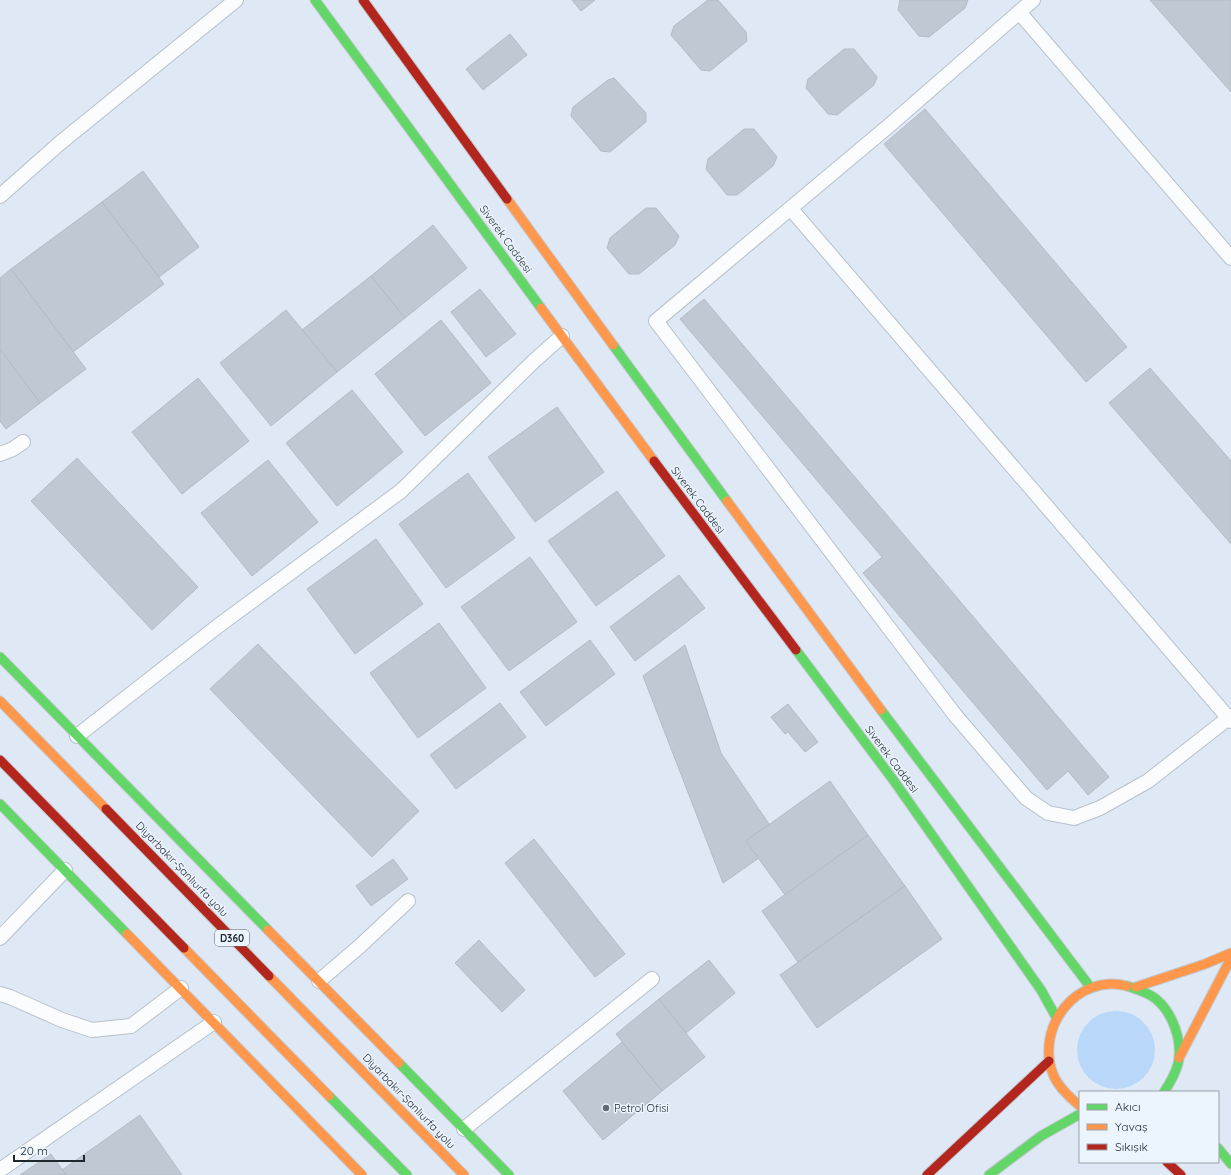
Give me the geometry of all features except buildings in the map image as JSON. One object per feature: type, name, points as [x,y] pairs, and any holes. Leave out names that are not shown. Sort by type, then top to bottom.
[{"type":"main road","name":"Siverek Caddesi","points":[[315,0],[730,563],[894,781],[1036,983],[1056,1017]]},
{"type":"main road","name":"Siverek Caddesi","points":[[363,0],[649,395],[850,669],[1091,988]]},
{"type":"main road","points":[[0,657],[509,1175]]},
{"type":"main road","name":"Diyarbakır-Şanlıurfa yolu","points":[[0,701],[464,1175]]},
{"type":"main road","points":[[0,760],[407,1175]]},
{"type":"main road","points":[[0,804],[362,1175]]},
{"type":"main road","points":[[1136,988],[1231,953]]},
{"type":"main road","points":[[1168,1090],[1174,1078],[1179,1058],[1231,958]]},
{"type":"main road","points":[[1079,1105],[1070,1099],[1056,1082],[1048,1061],[1048,1038],[1056,1017],[1071,999],[1091,988],[1113,984],[1136,988],[1156,999],[1170,1016],[1178,1038],[1179,1058]]},
{"type":"main road","points":[[927,1175],[1048,1061]]},
{"type":"main road","points":[[989,1175],[1041,1136],[1079,1115]]},
{"type":"main road","points":[[1219,1149],[1231,1164]]},
{"type":"main road","points":[[1168,1163],[1181,1175]]},
{"type":"lane","points":[[0,196],[66,138],[236,0]]},
{"type":"lane","points":[[791,209],[1230,718],[1148,781],[1100,808],[1074,818],[1048,813],[1026,798],[965,727],[656,321],[892,124],[1033,0]]},
{"type":"lane","points":[[1019,12],[1231,258]]},
{"type":"lane","points":[[77,736],[218,626],[401,491],[534,361],[562,336]]},
{"type":"lane","points":[[0,454],[13,449],[23,442]]},
{"type":"lane","points":[[0,938],[65,870]]},
{"type":"lane","points":[[320,981],[408,901]]},
{"type":"lane","points":[[464,1129],[652,979]]},
{"type":"lane","points":[[0,994],[62,1020],[92,1030],[131,1026],[181,988]]},
{"type":"lane","points":[[0,1170],[214,1022]]},
{"type":"shaded area","points":[[1116,1011],[1131,1014],[1144,1022],[1152,1035],[1155,1050],[1152,1065],[1144,1078],[1131,1086],[1116,1089],[1101,1086],[1088,1078],[1080,1065],[1077,1050],[1080,1035],[1088,1022],[1101,1014]]},
{"type":"traffic: fast","points":[[315,0],[541,308]]},
{"type":"traffic: fast","points":[[613,345],[727,501]]},
{"type":"traffic: fast","points":[[796,650],[894,781],[1041,990],[1056,1017]]},
{"type":"traffic: fast","points":[[0,657],[268,930]]},
{"type":"traffic: fast","points":[[881,710],[1091,988]]},
{"type":"traffic: fast","points":[[0,804],[127,934]]},
{"type":"traffic: fast","points":[[1127,986],[1146,993],[1156,999],[1167,1012],[1175,1028],[1179,1047],[1178,1064],[1165,1091]]},
{"type":"traffic: fast","points":[[399,1063],[509,1175]]},
{"type":"traffic: fast","points":[[329,1096],[407,1175]]},
{"type":"traffic: fast","points":[[989,1175],[1041,1136],[1079,1115]]},
{"type":"traffic: fast","points":[[1219,1149],[1231,1164]]},
{"type":"traffic: slow","points":[[507,199],[613,345]]},
{"type":"traffic: slow","points":[[541,308],[654,461]]},
{"type":"traffic: slow","points":[[727,501],[881,710]]},
{"type":"traffic: slow","points":[[0,701],[106,809]]},
{"type":"traffic: slow","points":[[268,930],[399,1063]]},
{"type":"traffic: slow","points":[[127,934],[362,1175]]},
{"type":"traffic: slow","points":[[184,948],[329,1096]]},
{"type":"traffic: slow","points":[[1136,987],[1205,964],[1231,953]]},
{"type":"traffic: slow","points":[[1179,1058],[1231,958]]},
{"type":"traffic: slow","points":[[269,976],[464,1175]]},
{"type":"traffic: slow","points":[[1079,1105],[1061,1087],[1053,1074],[1049,1056],[1050,1039],[1055,1022],[1064,1008],[1077,996],[1092,988],[1109,984],[1127,986]]},
{"type":"traffic: jam","points":[[363,0],[507,199]]},
{"type":"traffic: jam","points":[[654,461],[796,650]]},
{"type":"traffic: jam","points":[[0,760],[184,948]]},
{"type":"traffic: jam","points":[[106,809],[269,976]]},
{"type":"traffic: jam","points":[[927,1175],[1049,1061]]},
{"type":"traffic: jam","points":[[1168,1163],[1181,1175]]},
{"type":"place","name":"Petrol Ofisi","points":[[606,1108]]}]
